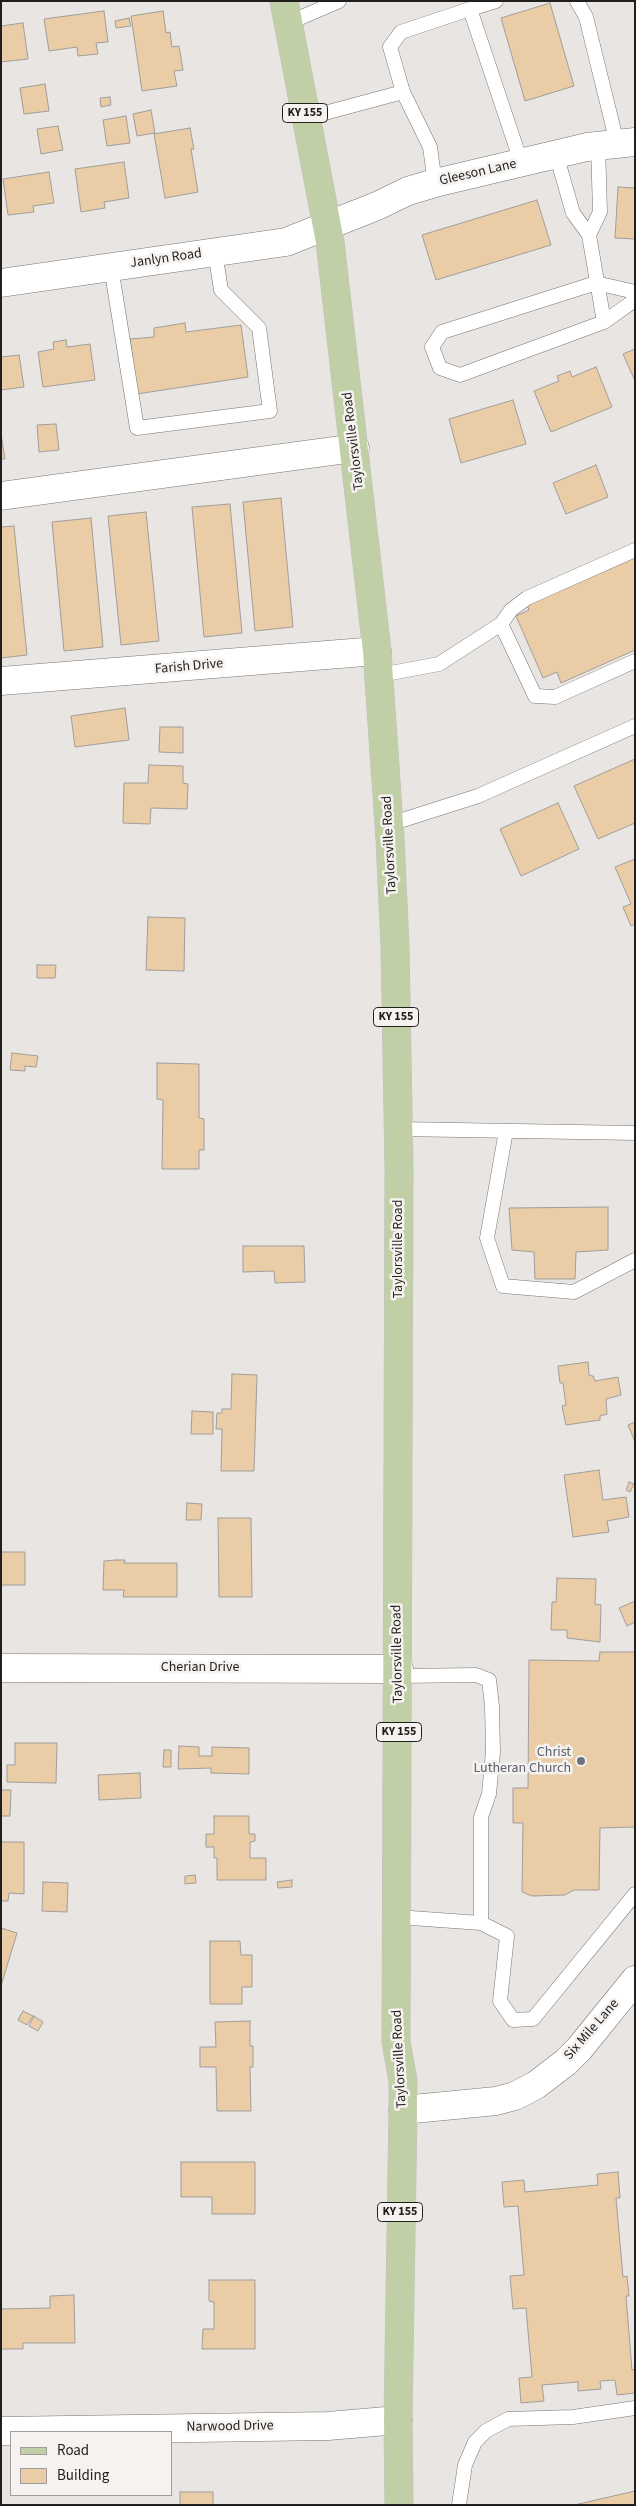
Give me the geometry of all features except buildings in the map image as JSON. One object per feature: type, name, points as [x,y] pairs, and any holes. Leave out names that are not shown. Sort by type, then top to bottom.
[{"type":"main road","name":"Taylorsville Road","points":[[286,12],[328,225],[355,448],[378,663],[390,824],[395,946],[398,1129],[397,1605],[399,1672],[396,2042],[403,2082],[398,2420],[399,2505]]},
{"type":"street","name":"Gleeson Lane","points":[[328,225],[377,206],[408,191],[435,183],[556,154],[617,143]]},
{"type":"street","name":"Janlyn Road","points":[[1,283],[286,242],[328,225]]},
{"type":"street","points":[[1,496],[355,448]]},
{"type":"street","name":"Farish Drive","points":[[1,681],[378,663]]},
{"type":"street","name":"Cherian Drive","points":[[1,1668],[399,1672]]},
{"type":"street","name":"Six Mile Lane","points":[[403,2110],[496,2101],[515,2096],[536,2085],[579,2049],[630,1993]]},
{"type":"street","name":"Narwood Drive","points":[[1,2431],[328,2426],[398,2420]]},
{"type":"lane","points":[[286,12],[339,1]]},
{"type":"lane","points":[[435,183],[430,147],[404,92],[390,47],[401,32],[496,1]]},
{"type":"lane","points":[[577,1],[586,17],[617,143],[600,212],[589,235]]},
{"type":"lane","points":[[470,8],[521,162]]},
{"type":"lane","points":[[306,118],[404,92]]},
{"type":"lane","points":[[556,154],[574,213],[589,235],[604,322]]},
{"type":"lane","points":[[111,267],[137,428],[270,411],[260,328],[221,290],[215,252]]},
{"type":"lane","points":[[635,292],[596,283],[442,332],[432,347],[440,368],[460,376],[604,322],[635,300]]},
{"type":"lane","points":[[378,663],[439,664],[501,624],[511,610],[527,598],[635,550]]},
{"type":"lane","points":[[501,624],[535,696],[555,697],[635,661]]},
{"type":"lane","points":[[390,824],[478,796],[635,726]]},
{"type":"lane","points":[[398,1129],[635,1133]]},
{"type":"lane","points":[[506,1131],[488,1238],[503,1286],[574,1292],[635,1260]]},
{"type":"lane","points":[[399,1672],[476,1675],[489,1680],[492,1706],[493,1752],[490,1794],[481,1817],[481,1923]]},
{"type":"lane","points":[[397,1917],[481,1923],[507,1936],[500,2001],[513,2020],[533,2020],[635,1894]]},
{"type":"lane","points":[[460,2505],[465,2465],[475,2442],[486,2431],[508,2419],[574,2418],[635,2408]]},
{"type":"place","name":"Christ Lutheran Church","points":[[581,1761]]}]
